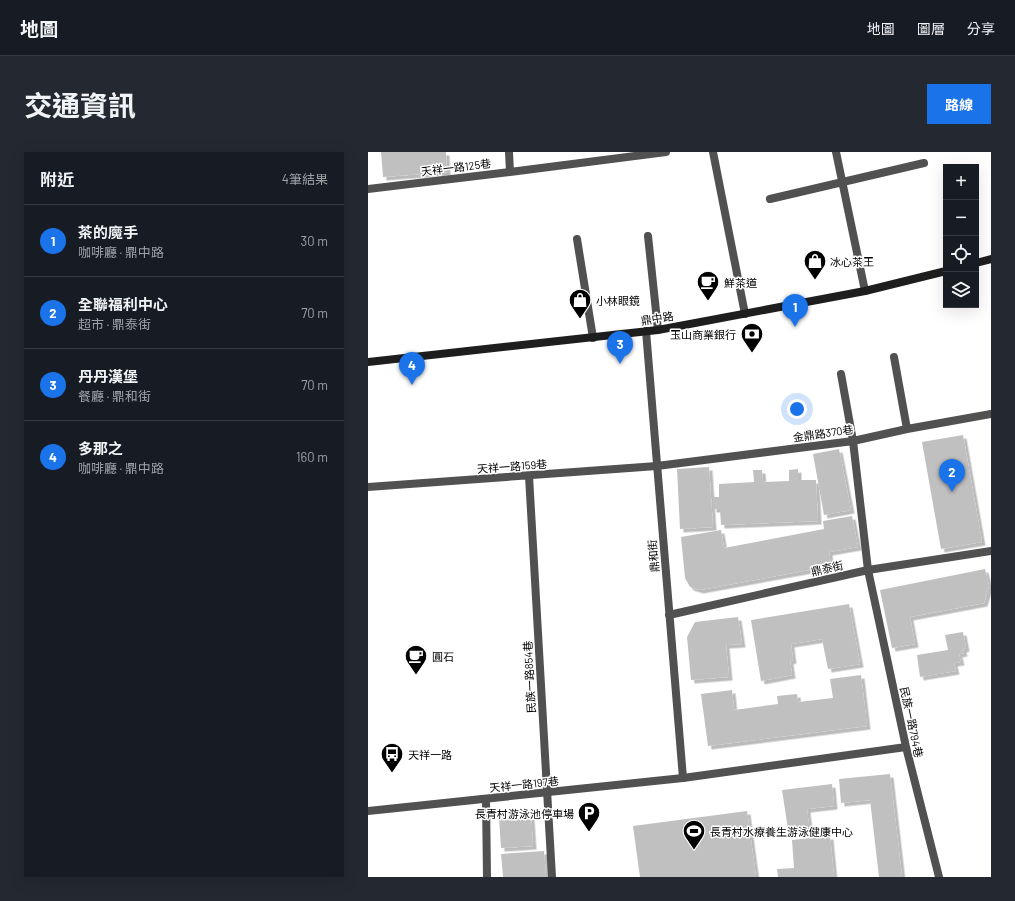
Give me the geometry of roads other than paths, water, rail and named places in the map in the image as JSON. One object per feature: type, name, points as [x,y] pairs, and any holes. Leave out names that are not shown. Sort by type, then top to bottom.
[{"type":"street","points":[[509,152],[510,172]]},
{"type":"street","name":"天祥一路125巷","points":[[368,189],[666,152]]},
{"type":"street","points":[[713,152],[745,314]]},
{"type":"street","points":[[836,152],[865,291]]},
{"type":"street","points":[[770,199],[924,163]]},
{"type":"street","points":[[648,236],[658,330]]},
{"type":"street","points":[[577,240],[593,338]]},
{"type":"street","points":[[979,262],[991,259]]},
{"type":"street","name":"鼎中路","points":[[368,362],[646,332],[865,291],[943,272]]},
{"type":"street","name":"鼎和街","points":[[646,332],[683,778]]},
{"type":"street","points":[[894,357],[907,429]]},
{"type":"street","name":"民族一路794巷","points":[[841,374],[853,441],[868,570],[906,747],[939,877]]},
{"type":"street","name":"金鼎路370巷","points":[[657,466],[853,441],[907,429],[991,414]]},
{"type":"street","name":"天祥一路159巷","points":[[368,487],[657,466]]},
{"type":"street","name":"民族一路854巷","points":[[528,476],[552,877]]},
{"type":"street","name":"鼎泰街","points":[[669,615],[868,570],[991,551]]},
{"type":"street","name":"天祥一路197巷","points":[[368,811],[683,778],[906,747]]},
{"type":"street","points":[[486,799],[487,877]]},
{"type":"place","name":"冰心茶王","points":[[815,280]]},
{"type":"place","name":"鮮茶道","points":[[708,302]]},
{"type":"place","name":"小林眼鏡","points":[[580,320]]},
{"type":"place","name":"茶的魔手","points":[[795,327]]},
{"type":"place","name":"玉山商業銀行","points":[[752,354]]},
{"type":"place","name":"丹丹漢堡","points":[[620,364]]},
{"type":"place","name":"多那之","points":[[412,385]]},
{"type":"place","name":"全聯福利中心","points":[[952,492]]},
{"type":"place","name":"圓石","points":[[416,676]]},
{"type":"place","name":"天祥一路","points":[[392,774]]},
{"type":"place","name":"長青村游泳池停車場","points":[[589,832]]},
{"type":"place","name":"長青村水療養生游泳健康中心","points":[[694,850]]}]
